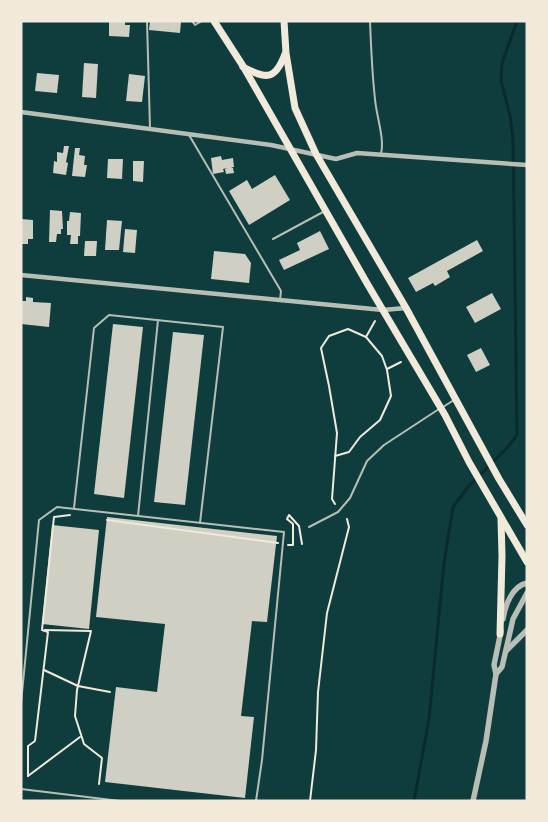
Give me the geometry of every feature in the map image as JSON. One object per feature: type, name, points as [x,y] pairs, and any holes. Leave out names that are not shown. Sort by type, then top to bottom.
[{"type":"main road","points":[[214,21],[243,66],[441,408],[469,462],[527,562]]},
{"type":"main road","points":[[284,21],[286,53],[295,108],[316,154],[406,308],[499,479],[527,525]]},
{"type":"main road","points":[[243,66],[260,76],[268,76],[276,73],[280,68],[286,53]]},
{"type":"main road","points":[[500,634],[501,516]]},
{"type":"street","points":[[21,112],[290,148],[336,159],[356,153],[527,165]]},
{"type":"street","points":[[21,275],[383,310],[406,308]]},
{"type":"street","points":[[473,801],[486,740],[496,674],[494,665],[508,600],[523,583],[527,583]]},
{"type":"street","points":[[496,674],[502,667],[512,619],[527,593]]},
{"type":"street","points":[[505,651],[527,630]]},
{"type":"lane","points":[[146,21],[150,128]]},
{"type":"lane","points":[[192,21],[195,25],[202,21]]},
{"type":"lane","points":[[370,21],[371,58],[382,148],[380,155]]},
{"type":"lane","points":[[187,133],[281,291],[280,300]]},
{"type":"lane","points":[[273,239],[326,211]]},
{"type":"lane","points":[[74,509],[94,328],[109,315],[223,327],[200,523]]},
{"type":"lane","points":[[138,516],[158,320]]},
{"type":"lane","points":[[309,527],[338,512],[350,498],[367,461],[384,445],[456,398]]},
{"type":"lane","points":[[21,703],[39,520],[56,507],[284,532],[262,760],[256,801]]},
{"type":"lane","points":[[21,790],[120,801]]},
{"type":"path","points":[[366,337],[375,321]]},
{"type":"path","points":[[335,456],[349,452],[360,437],[380,420],[391,396],[387,369],[382,356],[366,337],[348,329],[329,336],[320,348],[337,433],[335,456],[332,499],[335,504]]},
{"type":"path","points":[[387,369],[401,362]]},
{"type":"path","points":[[103,519],[293,546],[293,524],[287,519],[288,514],[299,526],[302,544]]},
{"type":"path","points":[[42,630],[54,517],[74,515]]},
{"type":"path","points":[[310,801],[316,750],[318,692],[327,613],[349,527],[347,519]]},
{"type":"path","points":[[42,630],[48,632],[35,741],[28,746],[28,776],[81,736]]},
{"type":"path","points":[[42,630],[91,631],[78,686],[75,716],[84,744],[102,758],[99,784]]},
{"type":"path","points":[[44,670],[78,686],[110,692]]},
{"type":"building","points":[[109,21],[125,21],[125,25],[130,25],[129,37],[109,36]]},
{"type":"building","points":[[150,21],[181,22],[180,33],[149,30]]},
{"type":"building","points":[[84,63],[98,64],[96,98],[82,97]]},
{"type":"building","points":[[37,73],[59,75],[57,93],[35,91]]},
{"type":"building","points":[[129,74],[145,76],[142,102],[126,101]]},
{"type":"building","points":[[64,146],[69,146],[66,175],[53,173],[54,161],[57,162],[57,152],[63,153]]},
{"type":"building","points":[[75,148],[80,148],[79,155],[85,156],[84,165],[87,165],[85,177],[72,176]]},
{"type":"building","points":[[221,156],[222,160],[233,158],[234,167],[231,167],[234,173],[226,174],[225,169],[228,168],[223,169],[224,172],[213,174],[211,158]]},
{"type":"building","points":[[108,159],[123,159],[122,179],[107,178]]},
{"type":"building","points":[[133,161],[144,161],[143,182],[133,181]]},
{"type":"building","points":[[275,175],[290,200],[249,225],[229,191],[247,180],[252,189]]},
{"type":"building","points":[[50,210],[62,211],[63,229],[61,229],[61,234],[57,234],[56,242],[49,242]]},
{"type":"building","points":[[70,212],[81,213],[78,244],[70,244],[71,235],[67,235],[67,221],[69,221]]},
{"type":"building","points":[[21,219],[33,220],[33,239],[28,239],[28,244],[21,244]]},
{"type":"building","points":[[107,220],[122,221],[119,250],[105,250]]},
{"type":"building","points":[[125,229],[137,230],[135,253],[123,252]]},
{"type":"building","points":[[320,231],[329,249],[284,270],[279,260],[300,250],[297,243]]},
{"type":"building","points":[[477,240],[483,251],[447,271],[450,277],[435,286],[433,283],[416,292],[408,278]]},
{"type":"building","points":[[85,241],[97,241],[96,256],[84,256]]},
{"type":"building","points":[[214,251],[245,254],[251,263],[249,283],[211,279]]},
{"type":"building","points":[[492,293],[501,309],[475,323],[466,307]]},
{"type":"building","points":[[26,297],[33,298],[33,302],[51,303],[49,327],[21,324],[21,301],[26,301]]},
{"type":"building","points":[[113,324],[143,327],[124,498],[94,494]]},
{"type":"building","points":[[173,332],[204,335],[185,505],[154,502]]},
{"type":"building","points":[[481,348],[490,365],[476,372],[467,355]]},
{"type":"building","points":[[107,517],[277,536],[267,622],[252,621],[241,716],[254,717],[245,798],[105,782],[116,687],[157,692],[165,624],[96,617]]},
{"type":"building","points":[[52,525],[99,530],[89,629],[42,624]]},
{"type":"waterway","points":[[414,801],[429,719],[444,563],[453,507],[468,487],[507,448],[517,435],[513,139],[510,115],[501,81],[502,63],[517,21]]}]
